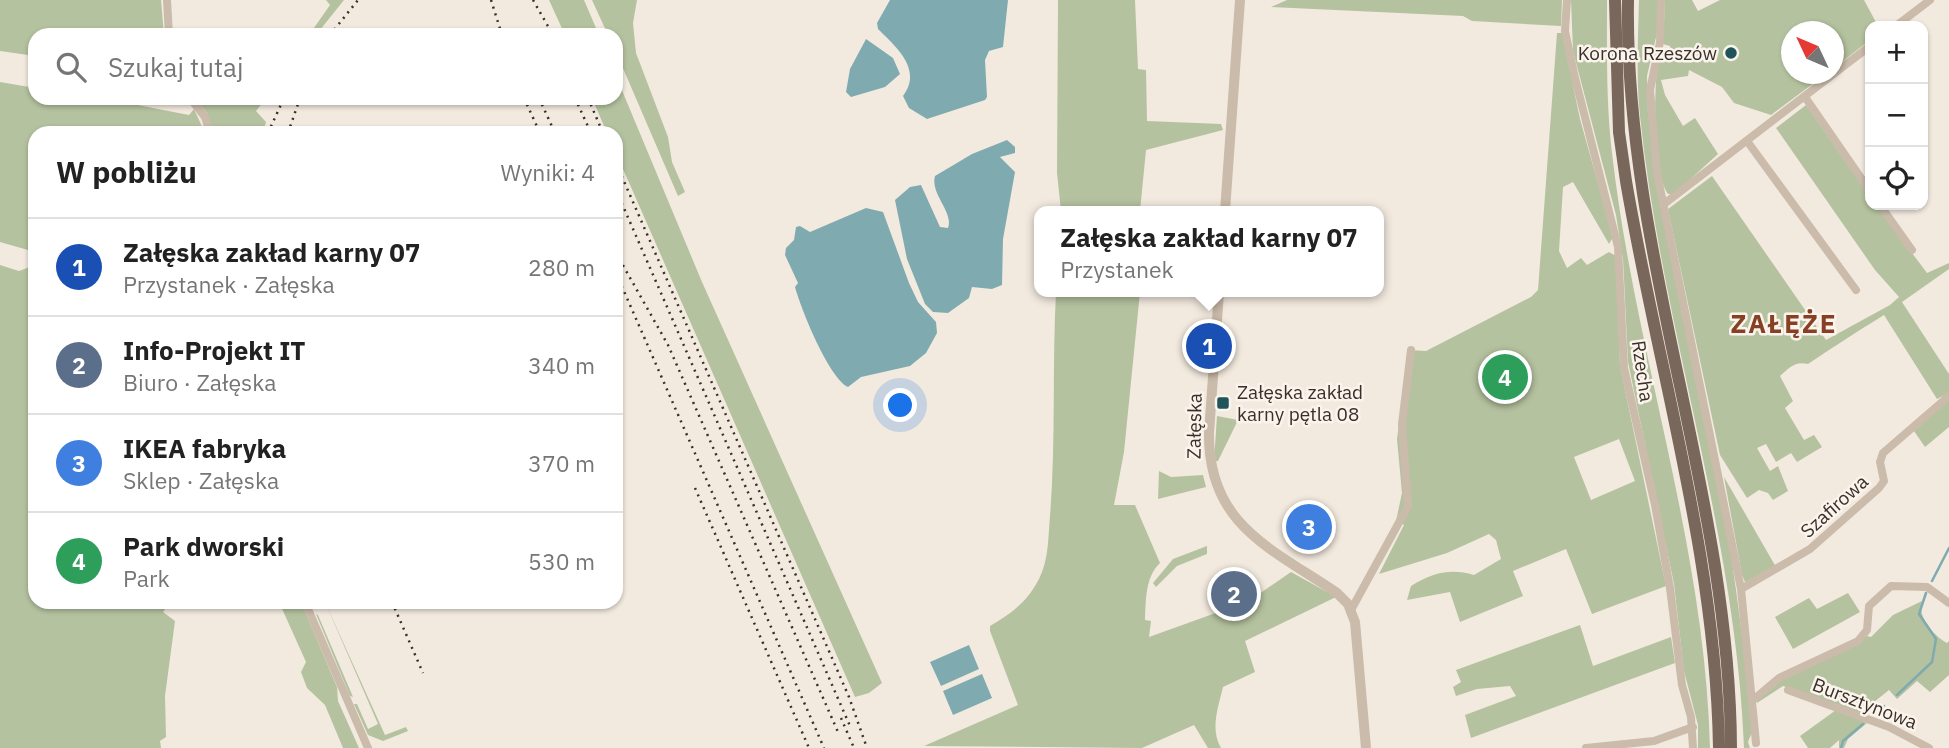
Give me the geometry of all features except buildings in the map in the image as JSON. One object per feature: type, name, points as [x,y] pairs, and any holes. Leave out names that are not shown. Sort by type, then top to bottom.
[{"type":"main road","points":[[1615,0],[1616,78],[1624,169],[1640,263],[1704,573],[1716,668],[1719,748]]},
{"type":"main road","points":[[1628,0],[1629,74],[1641,195],[1715,560],[1728,659],[1731,748]]},
{"type":"street","points":[[167,0],[169,28]]},
{"type":"street","points":[[1225,206],[1240,0]]},
{"type":"street","name":"Rzecha","points":[[1567,0],[1566,31],[1575,78],[1618,247],[1624,368],[1655,505],[1670,588],[1682,685],[1693,727],[1693,748]]},
{"type":"street","points":[[1661,0],[1660,42],[1650,90],[1652,135],[1741,589],[1755,743]]},
{"type":"street","points":[[1903,21],[1930,0]]},
{"type":"street","points":[[1664,204],[1865,50]]},
{"type":"street","points":[[1805,97],[1865,184]]},
{"type":"street","points":[[196,105],[205,117],[207,126]]},
{"type":"street","points":[[1747,141],[1856,290]]},
{"type":"street","points":[[1884,210],[1912,250]]},
{"type":"street","name":"Załęska","points":[[1219,297],[1209,433],[1209,456],[1215,487],[1226,507],[1246,529],[1338,593],[1352,610]]},
{"type":"street","points":[[1366,748],[1352,610],[1408,506],[1402,424],[1411,350]]},
{"type":"street","name":"Szafirowa","points":[[1741,589],[1810,549],[1879,488],[1884,481],[1880,462],[1883,453],[1949,396]]},
{"type":"street","points":[[1753,700],[1788,673],[1858,641],[1867,630],[1869,606],[1891,586],[1927,587],[1949,603]]},
{"type":"street","points":[[308,609],[369,748]]},
{"type":"street","name":"Bursztynowa","points":[[1788,690],[1889,727],[1929,748]]},
{"type":"street","points":[[1586,748],[1639,743],[1693,727]]},
{"type":"green space","points":[[0,0],[161,0],[163,28],[28,28],[28,55],[0,51]]},
{"type":"green space","points":[[326,0],[344,0],[322,28],[314,28],[330,5]]},
{"type":"green space","points":[[549,0],[584,0],[596,28],[562,28]]},
{"type":"green space","points":[[592,0],[637,0],[633,23],[636,53],[668,137],[672,162],[685,192],[678,196],[623,68],[623,28],[605,28]]},
{"type":"green space","points":[[1058,0],[1135,0],[1138,69],[1146,70],[1147,121],[1221,124],[1223,130],[1146,150],[1140,206],[1060,206],[1057,173]]},
{"type":"green space","points":[[1287,0],[1562,0],[1561,26],[1472,21],[1463,16],[1271,7]]},
{"type":"green space","points":[[1571,0],[1607,0],[1608,96],[1612,153],[1636,302],[1696,598],[1710,748],[1698,748],[1698,725],[1684,671],[1674,584],[1628,362],[1623,259],[1616,215],[1573,51]]},
{"type":"green space","points":[[1639,0],[1658,0],[1657,33],[1647,76],[1648,113],[1722,498],[1744,654],[1752,732],[1748,742],[1750,748],[1744,748],[1738,668],[1713,510],[1650,195],[1639,102]]},
{"type":"green space","name":"Korona Rzeszów","points":[[1665,0],[1692,0],[1698,11],[1720,0],[1864,0],[1875,21],[1865,21],[1865,44],[1844,60],[1844,21],[1781,21],[1781,84],[1813,84],[1771,115],[1734,103],[1722,87],[1689,70],[1688,76],[1661,80],[1665,95],[1683,126],[1695,118],[1718,154],[1674,194],[1668,194],[1663,183],[1657,149],[1658,59],[1662,57],[1671,60],[1670,46],[1663,44]]},
{"type":"green space","points":[[1557,33],[1562,33],[1580,119],[1613,237],[1609,244],[1573,182],[1563,187],[1559,251],[1567,268],[1581,258],[1587,265],[1609,252],[1616,256],[1620,366],[1666,586],[1592,614],[1566,549],[1513,571],[1523,596],[1460,622],[1450,592],[1407,600],[1411,586],[1441,573],[1474,575],[1501,559],[1496,540],[1489,534],[1447,553],[1379,574],[1404,525],[1396,521],[1402,493],[1397,439],[1409,350],[1426,351],[1531,297],[1538,290]],"holes":[[[1619,439],[1635,481],[1591,500],[1574,457]]]},
{"type":"green space","points":[[0,82],[28,87],[28,105],[138,105],[189,115],[194,109],[202,126],[28,126],[28,250],[0,242]]},
{"type":"green space","points":[[623,93],[702,282],[882,683],[869,693],[855,697],[623,169],[623,126],[604,126],[595,105],[623,105]]},
{"type":"green space","points":[[201,105],[261,105],[256,111],[266,122],[265,126],[211,126],[207,113]]},
{"type":"green space","points":[[1806,105],[1865,190],[1865,210],[1880,210],[1927,273],[1949,263],[1949,269],[1902,302],[1949,374],[1949,393],[1937,399],[1884,315],[1808,364],[1796,364],[1789,368],[1780,376],[1793,401],[1785,408],[1804,440],[1814,435],[1822,447],[1797,462],[1791,453],[1776,462],[1766,444],[1757,448],[1770,471],[1778,466],[1788,491],[1773,500],[1768,493],[1759,490],[1747,498],[1720,455],[1668,209],[1712,176],[1826,340],[1890,305],[1899,297],[1875,270],[1776,128]]},
{"type":"green space","points":[[0,265],[19,271],[28,268],[28,609],[165,609],[163,612],[175,621],[165,696],[166,737],[160,741],[161,748],[0,748]]},
{"type":"green space","points":[[1056,297],[1140,297],[1124,452],[1114,505],[1135,505],[1160,563],[1151,575],[1147,590],[1145,620],[1151,621],[1149,637],[1249,601],[1291,572],[1336,597],[1245,641],[1255,672],[1223,687],[1215,726],[1221,748],[1208,748],[1194,725],[1142,748],[924,746],[1018,705],[990,626],[1024,601],[1039,579],[1046,556],[1053,460]]},
{"type":"green space","points":[[1949,399],[1949,427],[1925,447],[1914,431]]},
{"type":"green space","points":[[1217,416],[1238,420],[1218,461],[1214,461]]},
{"type":"green space","points":[[1159,471],[1171,477],[1203,475],[1206,487],[1158,499]]},
{"type":"green space","points":[[1724,477],[1776,567],[1745,582],[1742,575]]},
{"type":"green space","points":[[1207,546],[1207,554],[1177,566],[1156,587],[1153,583],[1173,559]]},
{"type":"green space","points":[[1848,593],[1860,612],[1793,649],[1775,617],[1809,598],[1817,609]]},
{"type":"green space","points":[[1922,601],[1924,619],[1932,631],[1947,643],[1949,641],[1949,675],[1930,692],[1917,681],[1897,699],[1889,690],[1859,714],[1783,686],[1757,703],[1757,699],[1778,681],[1867,636],[1871,637],[1893,615]]},
{"type":"green space","points":[[282,609],[304,609],[337,687],[338,701],[359,748],[343,748],[325,705],[307,688],[301,672],[306,662]]},
{"type":"green space","points":[[328,609],[385,735],[406,727],[408,731],[383,741],[368,735],[354,704],[357,704],[368,729],[378,724]]},
{"type":"green space","points":[[316,614],[318,615],[353,697],[350,696]]},
{"type":"green space","points":[[1580,625],[1593,666],[1671,637],[1675,663],[1471,738],[1465,715],[1516,696],[1510,686],[1477,689],[1456,696],[1453,687],[1461,682],[1456,670]]},
{"type":"green space","points":[[1836,710],[1867,723],[1848,739],[1844,748],[1839,748],[1839,740],[1830,748],[1808,748],[1800,736]]},
{"type":"water","points":[[890,0],[1008,0],[1003,47],[989,51],[985,60],[985,100],[927,119],[909,108],[903,96],[910,77],[909,68],[899,51],[878,29],[877,23]]},
{"type":"water","points":[[866,39],[893,58],[900,74],[885,87],[851,97],[846,92],[850,69]]},
{"type":"water","points":[[1007,140],[1015,147],[1015,153],[1000,157],[1015,172],[1003,239],[1002,285],[992,289],[972,287],[969,298],[948,313],[933,312],[925,304],[907,259],[895,200],[910,187],[921,185],[940,227],[948,228],[948,216],[934,183],[935,176],[972,154]]},
{"type":"water","points":[[866,208],[883,212],[909,283],[918,302],[936,322],[937,333],[926,353],[910,366],[861,377],[848,387],[824,357],[809,326],[795,287],[798,283],[785,255],[786,248],[794,240],[796,227],[800,226],[810,232]]},
{"type":"water","points":[[969,645],[979,669],[941,686],[930,662]]},
{"type":"water","points":[[982,674],[992,698],[953,715],[943,691]]},
{"type":"waterway","points":[[1932,581],[1949,548]]},
{"type":"waterway","points":[[1897,695],[1932,662],[1936,639],[1919,614],[1926,593]]},
{"type":"waterway","points":[[1873,715],[1884,706]]},
{"type":"waterway","points":[[1841,748],[1843,741],[1863,724]]},
{"type":"railway","points":[[336,28],[358,0]]},
{"type":"railway","points":[[491,0],[500,28]]},
{"type":"railway","points":[[533,0],[549,28]]},
{"type":"railway","points":[[271,126],[281,105]]},
{"type":"railway","points":[[290,126],[298,105]]},
{"type":"railway","points":[[527,105],[537,126]]},
{"type":"railway","points":[[542,105],[552,126]]},
{"type":"railway","points":[[578,105],[588,126]]},
{"type":"railway","points":[[591,105],[600,126]]},
{"type":"railway","points":[[623,179],[849,697],[867,748]]},
{"type":"railway","points":[[623,206],[850,726]]},
{"type":"railway","points":[[623,265],[668,345],[838,732]]},
{"type":"railway","points":[[623,289],[824,748]]},
{"type":"railway","points":[[695,488],[809,748]]},
{"type":"railway","points":[[395,609],[423,673]]},
{"type":"railway","points":[[841,718],[854,748]]},
{"type":"place","name":"Korona Rzeszów","points":[[1731,53]]},
{"type":"place","name":"Załęska zakład karny 07","points":[[1209,346]]},
{"type":"place","name":"Park dworski","points":[[1505,377]]},
{"type":"place","name":"Załęska zakład karny pętla 08","points":[[1223,403]]},
{"type":"place","name":"IKEA fabryka","points":[[1309,527]]},
{"type":"place","name":"Info-Projekt IT","points":[[1234,594]]},
{"type":"district","name":"ZAŁĘŻE","points":[[1784,323]]}]
